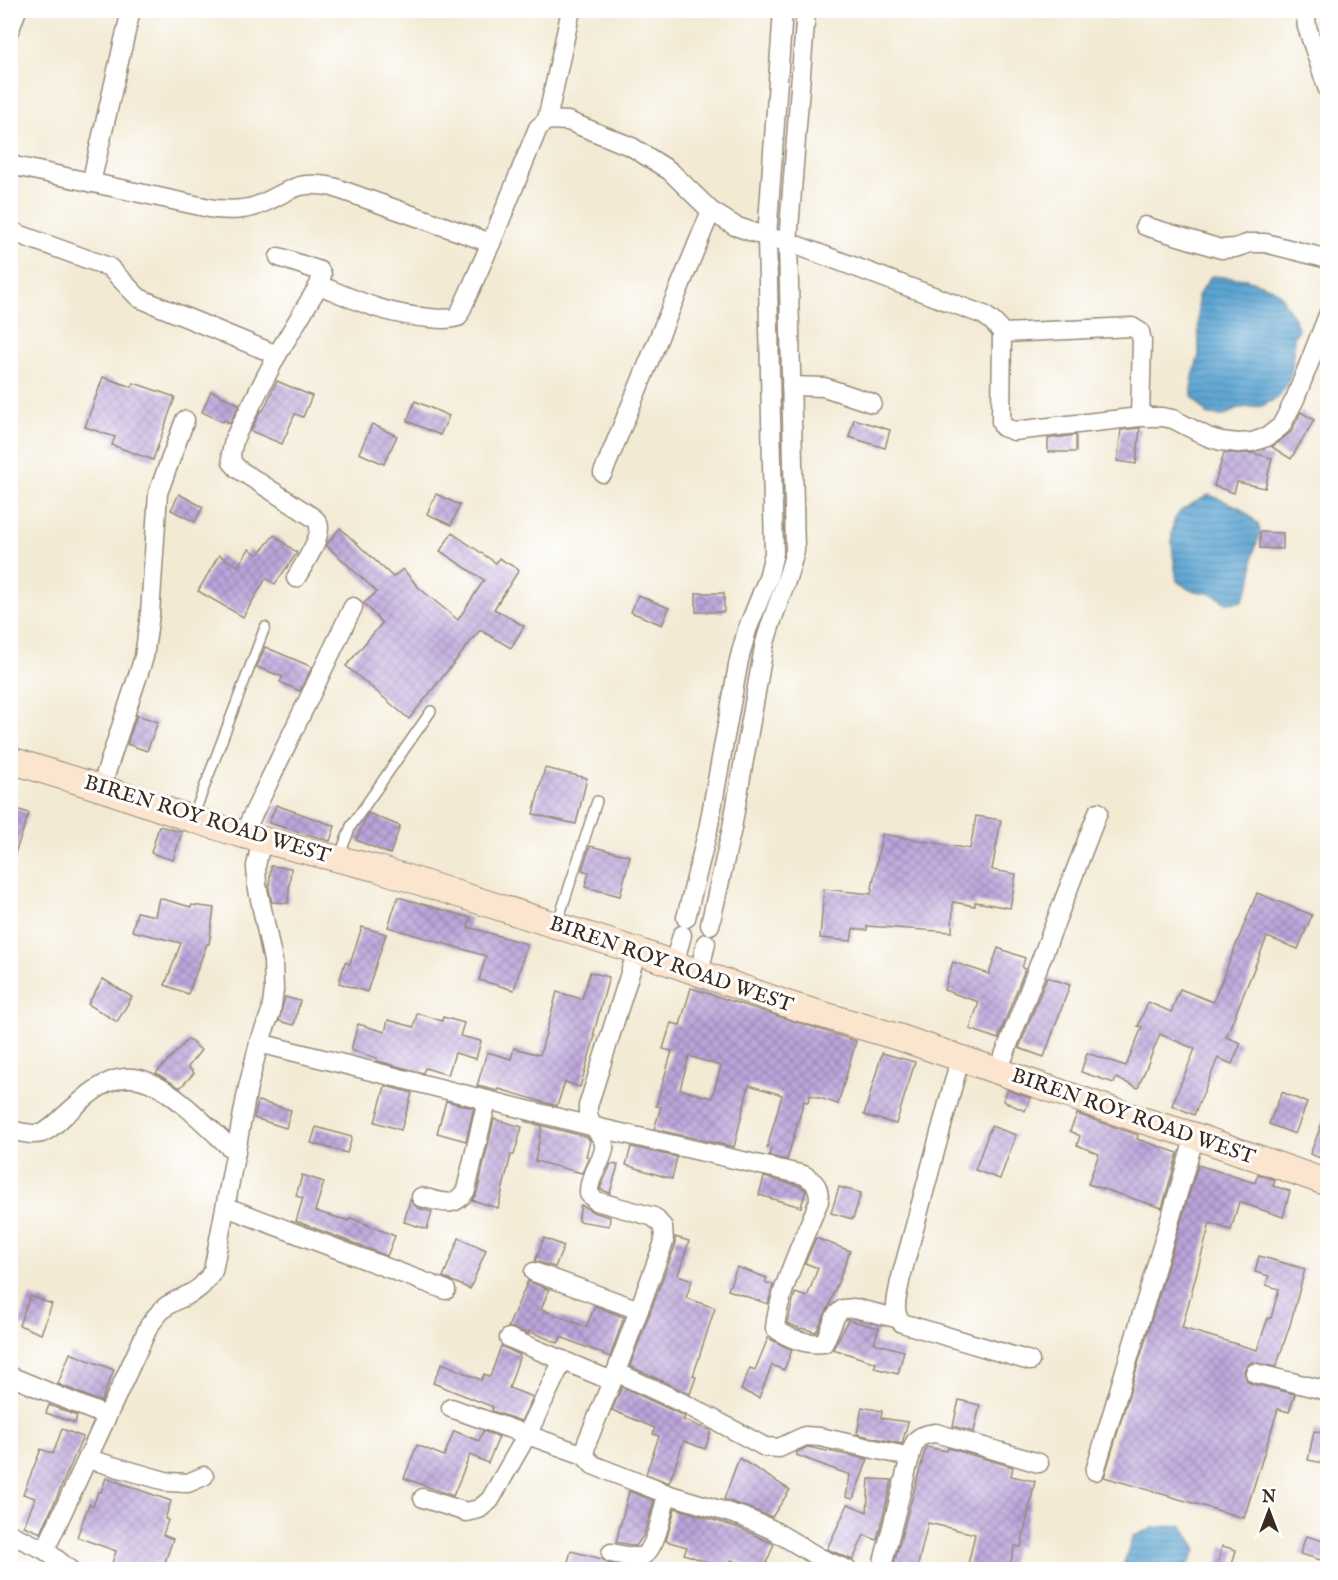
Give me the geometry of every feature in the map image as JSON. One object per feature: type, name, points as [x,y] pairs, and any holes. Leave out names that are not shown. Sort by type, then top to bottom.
[{"type":"main road","name":"BIREN ROY ROAD WEST","points":[[10,760],[252,837],[380,869],[637,951],[793,1006],[901,1038],[1328,1183]]},
{"type":"street","points":[[10,29],[17,10]]},
{"type":"street","points":[[91,183],[131,10]]},
{"type":"street","points":[[319,285],[388,312],[450,320],[458,317],[538,128],[547,120],[571,10]]},
{"type":"street","points":[[674,964],[708,830],[739,660],[747,630],[768,578],[774,553],[767,237],[783,10]]},
{"type":"street","points":[[710,925],[732,828],[762,655],[771,617],[790,571],[795,550],[788,242],[806,10]]},
{"type":"street","points":[[1305,10],[1307,27],[1328,90]]},
{"type":"street","points":[[547,120],[568,121],[632,147],[670,171],[711,211],[735,226],[788,242],[984,315],[999,326],[1002,333],[1001,422],[1008,430],[1140,417],[1173,419],[1221,441],[1252,442],[1268,437],[1281,426],[1295,399],[1324,320],[1328,315]]},
{"type":"street","points":[[11,167],[214,209],[236,210],[260,205],[290,189],[311,183],[333,187],[491,243]]},
{"type":"street","points":[[603,473],[711,211]]},
{"type":"street","points":[[1145,226],[1221,249],[1235,248],[1250,243],[1265,243],[1328,259]]},
{"type":"street","points":[[10,231],[109,267],[139,298],[277,355]]},
{"type":"street","points":[[279,257],[321,271],[322,274],[319,285],[277,355],[235,437],[231,453],[232,462],[238,469],[311,516],[318,524],[320,531],[316,541],[296,578]]},
{"type":"street","points":[[1002,333],[1132,327],[1140,332],[1142,340],[1140,417]]},
{"type":"street","points":[[791,386],[824,387],[872,403]]},
{"type":"street","points":[[101,788],[144,657],[150,614],[158,493],[185,420]]},
{"type":"street","points":[[45,1550],[149,1326],[168,1305],[196,1293],[213,1271],[259,1043],[271,1012],[274,990],[271,950],[256,885],[252,837],[353,607]]},
{"type":"street","points":[[998,1071],[1098,812]]},
{"type":"street","points":[[699,973],[706,943]]},
{"type":"street","points":[[584,1455],[664,1242],[663,1227],[654,1217],[596,1201],[589,1194],[588,1184],[604,1149],[602,1137],[591,1126],[587,1116],[588,1106],[637,951]]},
{"type":"street","points":[[259,1043],[591,1126],[804,1175],[814,1181],[819,1189],[819,1201],[776,1316],[775,1328],[784,1335],[814,1344],[824,1343],[836,1315],[843,1309],[854,1308],[896,1317],[902,1323],[1030,1360]]},
{"type":"street","points":[[896,1317],[895,1308],[900,1281],[960,1059]]},
{"type":"street","points":[[10,1130],[26,1134],[41,1133],[54,1125],[100,1085],[118,1079],[137,1078],[156,1085],[176,1100],[236,1153]]},
{"type":"street","points":[[421,1197],[452,1203],[461,1199],[466,1190],[487,1100]]},
{"type":"street","points":[[1095,1472],[1195,1136]]},
{"type":"street","points":[[226,1207],[446,1290]]},
{"type":"street","points":[[534,1272],[639,1310]]},
{"type":"street","points":[[509,1338],[687,1405],[765,1447],[779,1448],[805,1436],[820,1437],[910,1457]]},
{"type":"street","points":[[423,1498],[466,1512],[479,1509],[490,1500],[527,1435],[563,1360]]},
{"type":"street","points":[[1255,1373],[1328,1391]]},
{"type":"street","points":[[10,1376],[106,1416]]},
{"type":"street","points":[[451,1408],[584,1455],[592,1465],[667,1494],[743,1517],[771,1529],[820,1558],[848,1569]]},
{"type":"street","points":[[881,1569],[910,1457],[915,1441],[922,1434],[936,1433],[1040,1463]]},
{"type":"street","points":[[88,1459],[169,1482],[188,1483],[204,1476]]},
{"type":"street","points":[[611,1553],[640,1557],[647,1554],[653,1546],[667,1494]]},
{"type":"street","points":[[10,1534],[45,1550],[70,1569]]},
{"type":"lane","points":[[192,819],[265,627]]},
{"type":"lane","points":[[338,859],[351,826],[431,711]]},
{"type":"lane","points":[[557,926],[597,801]]},
{"type":"water","points":[[1211,276],[1246,279],[1272,288],[1279,293],[1296,322],[1298,330],[1294,337],[1292,370],[1287,385],[1277,398],[1262,406],[1238,408],[1224,416],[1208,415],[1192,396],[1192,380],[1199,355],[1198,296]]},
{"type":"water","points":[[1209,495],[1239,507],[1258,524],[1260,532],[1253,555],[1252,579],[1242,601],[1227,603],[1213,594],[1190,590],[1177,581],[1172,545],[1175,518],[1183,509]]},
{"type":"water","points":[[1182,1525],[1197,1549],[1186,1569],[1122,1569],[1133,1536],[1153,1528]]},
{"type":"building","points":[[103,377],[132,387],[134,383],[175,397],[153,460],[112,445],[115,437],[85,427]]},
{"type":"building","points":[[277,381],[312,396],[303,417],[295,414],[282,444],[251,431]]},
{"type":"building","points":[[211,391],[239,404],[230,423],[202,412]]},
{"type":"building","points":[[415,401],[449,416],[440,435],[407,421]]},
{"type":"building","points":[[1301,412],[1314,420],[1291,459],[1272,447],[1291,432]]},
{"type":"building","points":[[854,419],[890,430],[885,448],[849,437]]},
{"type":"building","points":[[372,424],[397,436],[384,464],[359,453]]},
{"type":"building","points":[[1140,428],[1136,464],[1117,461],[1121,430]]},
{"type":"building","points":[[1076,435],[1076,452],[1048,452],[1048,439]]},
{"type":"building","points":[[1224,453],[1253,453],[1272,458],[1265,488],[1237,482],[1234,493],[1214,486]]},
{"type":"building","points":[[179,494],[203,507],[195,522],[171,510]]},
{"type":"building","points":[[436,494],[460,505],[451,525],[427,514]]},
{"type":"building","points":[[340,528],[393,577],[403,569],[418,587],[458,620],[484,580],[440,551],[452,533],[496,563],[499,558],[519,570],[494,609],[524,626],[511,648],[480,630],[409,719],[346,666],[382,623],[364,603],[377,592],[326,545]]},
{"type":"building","points":[[1260,532],[1283,533],[1283,549],[1260,548]]},
{"type":"building","points":[[274,535],[297,553],[275,584],[266,578],[243,617],[198,591],[219,555],[238,566],[249,549],[258,555]]},
{"type":"building","points":[[696,593],[724,593],[724,612],[696,612]]},
{"type":"building","points":[[638,595],[669,608],[662,625],[631,612]]},
{"type":"building","points":[[265,647],[312,667],[300,691],[280,682],[283,677],[257,667]]},
{"type":"building","points":[[137,715],[158,722],[147,751],[127,744]]},
{"type":"building","points":[[545,768],[587,778],[576,824],[533,814]]},
{"type":"building","points":[[276,805],[335,826],[330,841],[269,823]]},
{"type":"building","points":[[10,807],[29,813],[13,859],[10,859]]},
{"type":"building","points":[[368,813],[400,826],[390,854],[356,840]]},
{"type":"building","points":[[976,816],[1001,820],[992,870],[1016,874],[1010,908],[975,902],[975,906],[953,902],[952,932],[867,926],[867,930],[853,929],[851,941],[820,938],[824,889],[871,894],[882,834],[970,849]]},
{"type":"building","points":[[159,826],[182,832],[173,860],[151,853]]},
{"type":"building","points":[[590,846],[630,856],[620,896],[585,887],[589,872],[582,870]]},
{"type":"building","points":[[271,866],[291,868],[288,903],[272,902],[269,889]]},
{"type":"building","points":[[1257,893],[1312,915],[1298,949],[1267,937],[1226,1037],[1241,1043],[1232,1064],[1218,1058],[1194,1115],[1172,1105],[1195,1049],[1160,1034],[1138,1088],[1116,1078],[1114,1083],[1081,1072],[1087,1053],[1126,1066],[1142,1027],[1138,1026],[1148,1002],[1171,1012],[1180,989],[1213,1002]]},
{"type":"building","points":[[398,897],[471,918],[468,927],[527,944],[514,990],[479,980],[486,956],[388,927]]},
{"type":"building","points":[[159,898],[191,907],[192,905],[214,908],[209,944],[207,944],[188,994],[165,985],[181,943],[132,931],[137,912],[155,916]]},
{"type":"building","points":[[362,927],[386,934],[367,992],[339,983],[345,962],[350,964]]},
{"type":"building","points":[[998,948],[1025,958],[1022,968],[1025,969],[998,1039],[970,1029],[979,1002],[944,990],[953,962],[989,974]]},
{"type":"building","points":[[590,972],[609,977],[580,1087],[565,1082],[557,1106],[499,1089],[498,1091],[477,1086],[487,1052],[511,1059],[514,1048],[540,1055],[557,992],[582,999]]},
{"type":"building","points":[[1047,977],[1070,985],[1044,1057],[1019,1048]]},
{"type":"building","points":[[103,979],[132,997],[117,1022],[88,1004]]},
{"type":"building","points":[[691,988],[856,1041],[838,1104],[810,1095],[808,1102],[804,1101],[787,1160],[769,1156],[771,1149],[767,1148],[782,1095],[749,1085],[734,1147],[654,1129],[661,1107],[656,1106],[672,1051],[663,1049],[671,1023],[680,1025]],"holes":[[[689,1056],[721,1066],[712,1098],[680,1089]]]},
{"type":"building","points":[[285,997],[300,1001],[294,1025],[279,1021]]},
{"type":"building","points":[[417,1013],[442,1021],[443,1017],[464,1023],[460,1036],[481,1041],[476,1059],[455,1053],[448,1075],[425,1068],[423,1073],[377,1061],[377,1058],[351,1050],[358,1024],[385,1032],[388,1020],[414,1027]]},
{"type":"building","points":[[188,1039],[201,1050],[188,1067],[194,1073],[180,1088],[156,1073]]},
{"type":"building","points":[[882,1053],[915,1062],[896,1124],[864,1115]]},
{"type":"building","points":[[385,1086],[412,1093],[401,1130],[375,1122]]},
{"type":"building","points":[[1008,1090],[1031,1098],[1025,1111],[1003,1101]]},
{"type":"building","points":[[1282,1092],[1307,1103],[1295,1134],[1269,1124]]},
{"type":"building","points":[[258,1101],[291,1110],[286,1128],[254,1118]]},
{"type":"building","points":[[446,1101],[474,1108],[466,1141],[437,1133]]},
{"type":"building","points":[[1328,1112],[1328,1161],[1310,1154]]},
{"type":"building","points":[[1077,1114],[1138,1135],[1137,1139],[1178,1153],[1162,1208],[1088,1184],[1099,1154],[1077,1145],[1080,1136],[1070,1131]]},
{"type":"building","points":[[494,1119],[522,1127],[514,1155],[511,1155],[498,1208],[472,1200],[477,1193]]},
{"type":"building","points":[[524,1121],[587,1137],[590,1141],[586,1156],[589,1157],[582,1173],[535,1161],[542,1126]]},
{"type":"building","points":[[991,1126],[1016,1135],[1000,1179],[975,1170]]},
{"type":"building","points":[[316,1127],[352,1137],[347,1153],[311,1143]]},
{"type":"building","points":[[631,1147],[677,1157],[672,1179],[626,1165]]},
{"type":"building","points":[[611,1164],[618,1165],[610,1193],[600,1189]]},
{"type":"building","points":[[1198,1165],[1255,1183],[1258,1174],[1275,1180],[1273,1186],[1290,1191],[1283,1217],[1239,1202],[1231,1230],[1210,1223],[1182,1328],[1257,1350],[1268,1318],[1271,1318],[1279,1289],[1266,1285],[1269,1276],[1255,1272],[1259,1256],[1305,1269],[1276,1367],[1252,1362],[1244,1371],[1247,1381],[1252,1384],[1295,1394],[1289,1412],[1278,1409],[1244,1518],[1104,1477]]},
{"type":"building","points":[[302,1175],[324,1182],[315,1211],[349,1221],[351,1218],[395,1236],[387,1256],[296,1221],[303,1198],[296,1196]]},
{"type":"building","points":[[764,1177],[800,1186],[806,1190],[801,1207],[759,1195]]},
{"type":"building","points":[[839,1187],[861,1193],[853,1219],[831,1213]]},
{"type":"building","points":[[410,1200],[418,1208],[432,1212],[427,1229],[404,1222]]},
{"type":"building","points":[[581,1205],[593,1212],[610,1217],[609,1226],[578,1221]]},
{"type":"building","points":[[675,1237],[689,1241],[678,1275],[692,1280],[686,1298],[715,1308],[693,1376],[696,1377],[690,1394],[630,1366],[675,1246]]},
{"type":"building","points":[[459,1238],[486,1250],[470,1289],[443,1277]]},
{"type":"building","points":[[544,1238],[564,1246],[555,1267],[535,1261]]},
{"type":"building","points":[[816,1238],[850,1251],[829,1306],[816,1332],[787,1323],[795,1293],[807,1297],[818,1268],[805,1263]]},
{"type":"building","points":[[737,1267],[767,1278],[765,1282],[773,1285],[768,1304],[728,1290]]},
{"type":"building","points":[[528,1281],[549,1290],[541,1309],[586,1327],[595,1306],[624,1317],[610,1357],[561,1337],[558,1343],[529,1331],[528,1334],[508,1327]]},
{"type":"building","points":[[30,1296],[52,1304],[41,1334],[19,1325]]},
{"type":"building","points":[[848,1320],[879,1328],[874,1343],[904,1351],[898,1374],[874,1368],[876,1363],[833,1349]]},
{"type":"building","points":[[768,1338],[792,1350],[784,1370],[772,1365],[759,1398],[741,1390],[750,1368],[755,1370]]},
{"type":"building","points":[[501,1346],[520,1355],[509,1388],[533,1397],[521,1421],[492,1411],[493,1407],[433,1383],[442,1363],[481,1380],[484,1374],[490,1377]]},
{"type":"building","points":[[70,1353],[114,1370],[101,1402],[58,1384]]},
{"type":"building","points":[[622,1387],[682,1415],[685,1417],[683,1420],[711,1431],[705,1449],[684,1441],[669,1483],[646,1474],[659,1436],[653,1434],[655,1428],[612,1410]]},
{"type":"building","points":[[959,1400],[980,1405],[974,1432],[953,1426]]},
{"type":"building","points":[[49,1405],[77,1416],[75,1423],[46,1413]]},
{"type":"building","points":[[862,1407],[882,1411],[881,1418],[908,1422],[902,1444],[857,1434]]},
{"type":"building","points":[[62,1429],[83,1437],[41,1533],[24,1526],[35,1498],[23,1494],[41,1449],[53,1454]]},
{"type":"building","points":[[454,1431],[479,1441],[483,1431],[499,1437],[488,1463],[470,1455],[453,1496],[404,1478],[417,1445],[444,1456]]},
{"type":"building","points":[[1314,1431],[1328,1434],[1328,1464],[1308,1460]]},
{"type":"building","points":[[807,1447],[868,1459],[853,1499],[846,1497],[850,1475],[796,1455],[797,1452]]},
{"type":"building","points":[[926,1447],[947,1451],[948,1448],[1013,1467],[1011,1476],[1035,1481],[1021,1547],[1015,1546],[1009,1569],[967,1569],[975,1534],[928,1523],[917,1569],[893,1567]]},
{"type":"building","points":[[739,1458],[790,1490],[772,1517],[724,1499]]},
{"type":"building","points":[[106,1478],[171,1501],[163,1535],[173,1539],[164,1565],[154,1562],[152,1569],[110,1569],[116,1551],[77,1537],[89,1504],[93,1506]]},
{"type":"building","points":[[869,1479],[892,1480],[877,1540],[864,1535],[853,1560],[827,1549],[848,1504],[867,1512]]},
{"type":"building","points":[[629,1491],[654,1501],[644,1535],[636,1546],[616,1542]]},
{"type":"building","points":[[675,1508],[739,1528],[774,1544],[764,1569],[757,1569],[731,1560],[728,1569],[717,1569],[706,1566],[707,1562],[684,1554],[687,1547],[666,1541]]},
{"type":"building","points":[[1306,1536],[1328,1542],[1328,1562],[1300,1554]]},
{"type":"building","points":[[1222,1546],[1236,1550],[1231,1569],[1217,1567]]},
{"type":"building","points":[[571,1551],[602,1559],[609,1564],[638,1568],[566,1569]]}]
